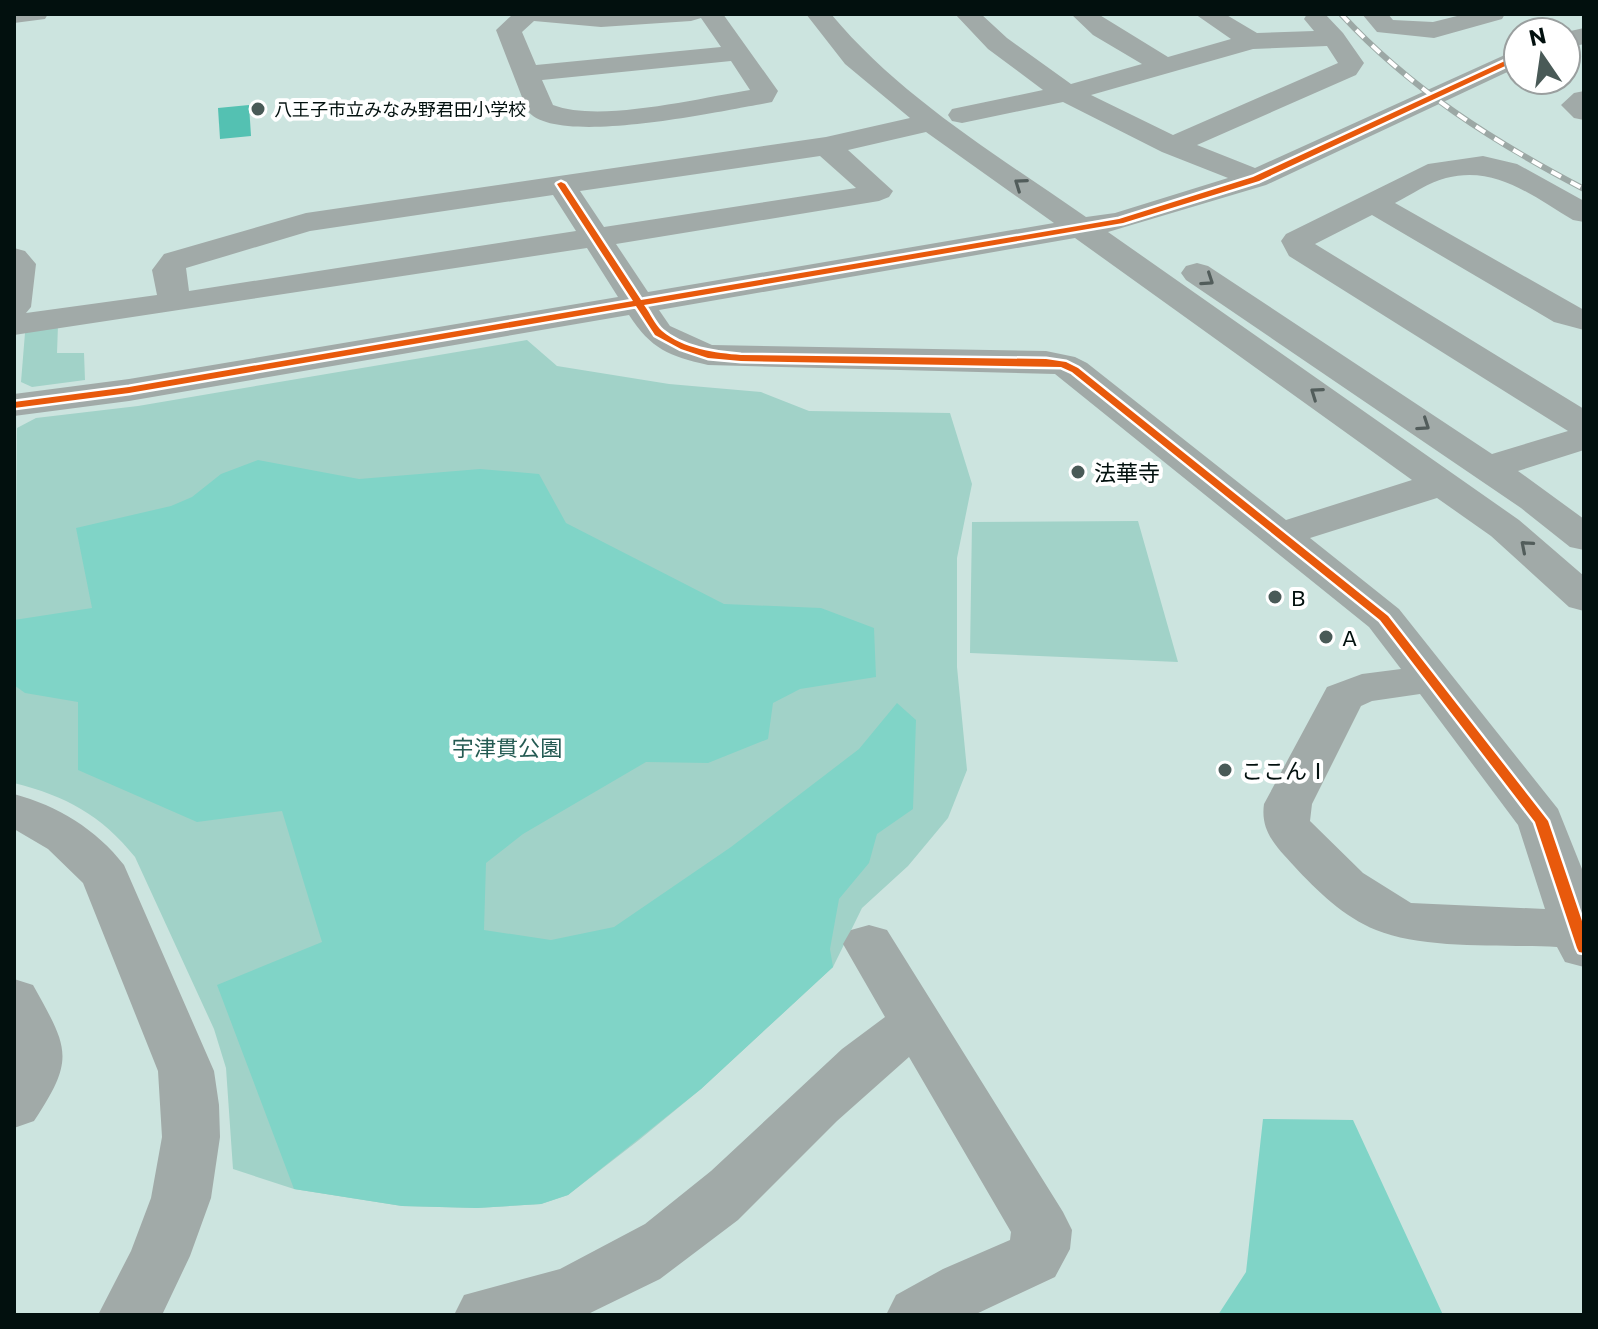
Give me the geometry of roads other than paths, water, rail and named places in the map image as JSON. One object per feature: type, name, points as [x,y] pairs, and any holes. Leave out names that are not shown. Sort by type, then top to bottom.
[{"type":"street","points":[[14,16],[36,14]]},
{"type":"street","points":[[691,14],[613,20],[531,14],[509,30],[543,113],[578,120],[597,119],[762,96],[764,91],[711,14]]},
{"type":"street","points":[[818,14],[854,58],[931,122],[1099,217],[1488,468],[1584,538]]},
{"type":"street","points":[[967,14],[999,48],[1122,125],[1256,179]]},
{"type":"street","points":[[1083,14],[1102,30],[1165,66]]},
{"type":"street","points":[[1207,14],[1252,41]]},
{"type":"street","points":[[1172,146],[1347,69],[1351,63],[1312,14]]},
{"type":"street","points":[[1374,14],[1386,27],[1423,30],[1493,14]]},
{"type":"street","points":[[962,115],[1069,93],[1252,41],[1334,38]]},
{"type":"street","points":[[882,46],[930,91],[1049,172]]},
{"type":"street","points":[[526,74],[737,53]]},
{"type":"street","points":[[14,405],[129,390],[640,304],[1099,217],[1256,179],[1502,64]]},
{"type":"street","points":[[1584,99],[1575,105],[1584,112]]},
{"type":"street","points":[[175,303],[168,270],[180,259],[306,222],[826,146],[931,122]]},
{"type":"street","points":[[14,325],[175,303],[878,191],[826,146]]},
{"type":"street","points":[[1584,213],[1507,170],[1483,165],[1438,170],[1299,238],[1297,244],[1584,425]]},
{"type":"street","points":[[561,184],[658,333],[684,347],[708,355],[741,358],[1063,364],[1075,370],[1384,618],[1432,679],[1541,821],[1582,935],[1411,922],[1390,917],[1367,905],[1291,830],[1286,821],[1288,804],[1343,697],[1362,688],[1432,679]]},
{"type":"street","points":[[1373,203],[1566,315],[1584,320]]},
{"type":"street","points":[[1099,217],[1505,528],[1584,598]]},
{"type":"street","points":[[14,258],[20,264],[14,307]]},
{"type":"street","points":[[1488,468],[1584,438]]},
{"type":"street","points":[[1279,535],[1443,483]]},
{"type":"street","points":[[14,810],[61,832],[95,862],[106,878],[186,1071],[193,1102],[191,1148],[179,1215],[137,1314]]},
{"type":"street","points":[[869,944],[1042,1230],[1042,1239],[1033,1258],[965,1288],[918,1315]]},
{"type":"street","points":[[14,999],[40,1050],[34,1077],[14,1105]]},
{"type":"street","points":[[486,1315],[554,1300],[610,1276],[664,1244],[717,1203],[797,1122],[894,1037],[917,1024]]},
{"type":"railway","points":[[1341,14],[1424,90],[1486,133],[1584,189]]},
{"type":"place","name":"八王子市立みなみ野君田小学校","points":[[258,109]]},
{"type":"place","name":"法華寺","points":[[1078,472]]},
{"type":"place","name":"B","points":[[1275,597]]},
{"type":"place","name":"A","points":[[1326,637]]},
{"type":"place","name":"ここんⅠ","points":[[1225,770]]},
{"type":"park label","name":"宇津貫公園","points":[[507,747]]}]
